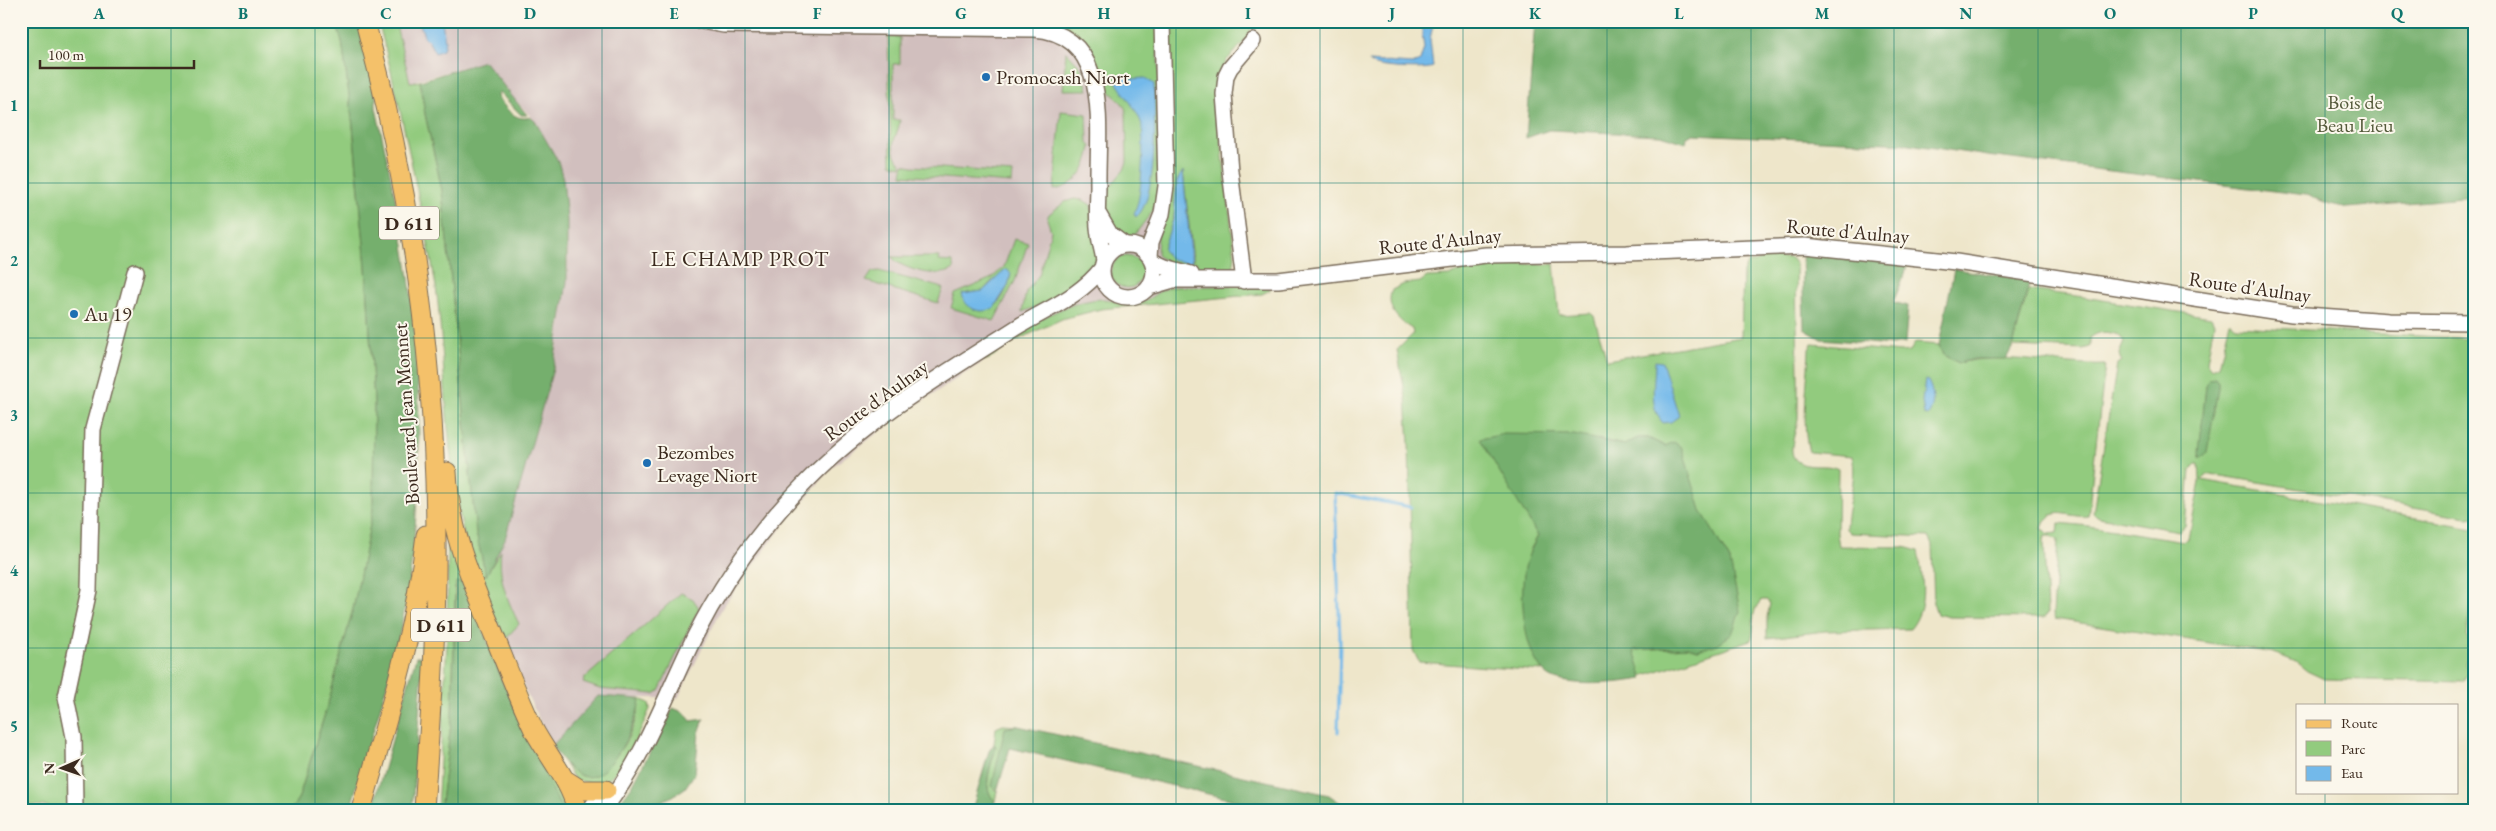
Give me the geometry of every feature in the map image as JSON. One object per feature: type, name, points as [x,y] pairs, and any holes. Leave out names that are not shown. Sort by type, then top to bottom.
[{"type":"main road","name":"Boulevard Jean Monnet","points":[[365,21],[388,115],[411,232],[436,435],[436,578],[424,810]]},
{"type":"main road","name":"Boulevard Jean Monnet","points":[[372,21],[394,110],[419,243],[432,348],[443,544],[441,622],[431,810]]},
{"type":"main road","points":[[361,810],[403,666],[412,627],[428,509],[428,448],[436,435],[445,446],[450,506],[461,551],[529,719],[546,753],[564,779],[574,798],[577,810]]},
{"type":"main road","points":[[564,779],[581,790],[596,792],[606,790]]},
{"type":"street","points":[[701,21],[724,25],[1034,29],[1051,31],[1062,36],[1074,45],[1085,59],[1096,86],[1098,215],[1103,264],[1102,279],[1112,292],[1120,297],[1129,298],[1143,293],[1149,287],[1154,277],[1151,242],[1164,202],[1167,172],[1162,21]]},
{"type":"street","points":[[1244,281],[1229,161],[1224,94],[1230,68],[1254,41]]},
{"type":"street","points":[[1103,264],[1110,252],[1128,245],[1147,229],[1164,202]]},
{"type":"street","points":[[1098,215],[1110,234],[1128,245],[1142,249],[1151,259]]},
{"type":"street","name":"Route d'Aulnay","points":[[1149,287],[1173,280],[1278,280],[1486,254],[1626,253],[1774,245],[1815,246],[1956,262],[2292,314],[2389,321],[2475,322]]},
{"type":"street","name":"Route d'Aulnay","points":[[1151,259],[1173,270],[1215,279]]},
{"type":"street","name":"Route d'Aulnay","points":[[603,810],[628,776],[696,635],[736,566],[789,500],[857,436],[907,399],[1012,330],[1067,300],[1090,282],[1103,264]]},
{"type":"street","points":[[75,810],[74,737],[66,703],[66,691],[89,590],[93,429],[135,272]]},
{"type":"street","name":"Route d'Aulnay","points":[[1067,300],[1112,292]]},
{"type":"street","points":[[589,810],[636,758]]},
{"type":"shaded area","points":[[395,21],[1179,21],[1235,257],[1233,295],[1101,309],[1062,319],[1015,341],[908,410],[833,466],[781,528],[722,608],[678,698],[635,698],[552,746],[525,690],[486,576],[505,539],[553,369],[560,331],[567,282],[568,257],[558,161],[535,121],[503,87],[484,61],[410,82]]},
{"type":"green space","points":[[21,21],[335,21],[342,40],[353,126],[366,266],[374,402],[373,510],[354,605],[328,704],[299,797],[291,810],[49,810],[48,806],[21,805]]},
{"type":"green space","points":[[335,21],[359,21],[376,89],[376,108],[407,264],[416,346],[418,389],[419,433],[416,520],[412,562],[401,628],[388,680],[350,810],[291,810],[299,797],[328,704],[354,605],[373,510],[374,402],[366,266],[353,126],[342,41]]},
{"type":"green space","points":[[378,21],[395,21],[410,82],[420,81],[425,114],[442,190],[476,533],[486,575],[501,551],[500,561],[504,589],[519,624],[506,638],[485,599],[470,557],[459,513],[452,468],[436,287],[401,115]]},
{"type":"green space","points":[[1066,21],[1157,21],[1162,181],[1155,208],[1133,237],[1120,236],[1105,212],[1105,192],[1124,170],[1127,162],[1126,110],[1122,103],[1103,85],[1092,59],[1065,31]]},
{"type":"green space","points":[[1166,21],[1261,21],[1253,26],[1244,42],[1227,60],[1218,78],[1216,97],[1235,257],[1233,269],[1193,269],[1174,265],[1157,255]],"holes":[[[1183,172],[1193,260],[1163,250],[1174,217],[1177,181]]]},
{"type":"green space","name":"Bois de Beau Lieu","points":[[1535,21],[2475,21],[2475,197],[2348,208],[2330,204],[2306,195],[1988,156],[1909,144],[1693,134],[1687,137],[1686,143],[1660,135],[1549,130],[1526,138]]},
{"type":"green space","points":[[888,37],[900,37],[900,64],[893,64],[893,120],[900,120],[893,148],[902,166],[891,164]]},
{"type":"green space","points":[[1066,51],[1081,67],[1088,90],[1063,90]]},
{"type":"green space","points":[[484,61],[527,115],[521,115],[499,92],[498,98],[515,116],[520,118],[530,117],[535,121],[558,161],[563,179],[567,220],[567,282],[553,369],[505,539],[486,576],[476,533],[442,190],[425,114],[420,81]]},
{"type":"green space","points":[[1061,111],[1087,114],[1088,142],[1091,146],[1087,162],[1080,175],[1069,185],[1054,190]]},
{"type":"green space","points":[[904,164],[1013,173],[1012,183],[902,175]]},
{"type":"green space","points":[[1074,199],[1083,200],[1091,205],[1098,259],[1093,269],[1077,285],[1043,304],[1022,312],[1026,292],[1039,275],[1051,231],[1047,219],[1049,214],[1065,202]]},
{"type":"green space","points":[[1014,239],[1028,243],[1015,281],[994,321],[951,308],[955,294],[992,278],[1004,267]],"holes":[[[1011,273],[1001,299],[998,304],[989,310],[962,294],[983,291],[992,281]]]},
{"type":"green space","points":[[1802,252],[1907,264],[1905,274],[1893,302],[1908,306],[1905,343],[1892,345],[1821,339],[1804,329]]},
{"type":"green space","points":[[1127,256],[1139,260],[1143,272],[1139,284],[1127,288],[1115,284],[1111,272],[1115,260]]},
{"type":"green space","points":[[892,257],[940,257],[939,261],[953,262],[953,268],[955,268],[949,272],[941,273],[922,272],[904,266]]},
{"type":"green space","points":[[1768,257],[1791,258],[1796,264],[1798,418],[1792,445],[1793,455],[1799,463],[1805,465],[1827,466],[1838,469],[1837,534],[1839,546],[1904,547],[1918,551],[1923,592],[1922,602],[1916,621],[1910,629],[1825,631],[1767,638],[1767,617],[1770,604],[1767,600],[1762,600],[1754,614],[1751,640],[1642,676],[1633,650],[1688,647],[1698,650],[1730,561],[1701,511],[1693,489],[1665,446],[1648,438],[1638,438],[1624,445],[1598,439],[1512,491],[1538,536],[1530,550],[1529,643],[1542,671],[1419,662],[1413,650],[1409,443],[1406,398],[1397,350],[1413,334],[1412,329],[1394,313],[1390,302],[1392,290],[1404,284],[1420,282],[1427,277],[1449,276],[1469,267],[1492,264],[1554,264],[1559,315],[1590,313],[1594,316],[1607,360],[1741,337],[1743,272],[1747,264]]},
{"type":"green space","points":[[1954,269],[2030,280],[2013,346],[2006,359],[1975,359],[1959,363],[1943,355],[1939,345]]},
{"type":"green space","points":[[879,271],[943,288],[938,303],[866,281],[872,272]]},
{"type":"green space","points":[[1268,285],[1270,290],[1262,294],[1101,309],[1062,319],[1015,341],[989,359],[982,361],[1008,340],[1037,321],[1052,313],[1084,302],[1105,299],[1123,304],[1140,303],[1170,287]]},
{"type":"green space","points":[[2028,290],[2211,317],[2214,323],[2207,362],[2212,369],[2219,366],[2230,321],[2236,326],[2475,339],[2475,516],[2467,517],[2210,474],[2206,475],[2202,480],[2473,528],[2475,569],[2467,637],[2472,649],[2466,663],[2469,672],[2463,682],[2324,679],[2307,671],[2296,662],[2274,653],[2055,619],[2053,614],[2058,540],[2051,536],[2045,536],[2044,542],[2047,613],[2044,618],[1949,617],[1937,614],[1934,605],[1932,545],[1928,537],[1850,533],[1846,529],[1854,473],[1852,456],[1809,452],[1805,415],[1809,349],[1812,344],[1901,352],[1910,351],[1915,343],[1939,345],[1943,355],[1959,363],[1977,360],[2014,359],[2105,365],[2088,516],[2055,514],[2050,516],[2042,529],[2049,534],[2058,533],[2059,523],[2184,541],[2189,538],[2200,481],[2199,464],[2196,464],[2190,470],[2185,526],[2179,531],[2099,517],[2093,513],[2117,364],[2121,361],[2119,354],[2124,342],[2119,335],[2097,334],[2090,338],[2090,347],[2083,349],[2013,346]],"holes":[[[2218,382],[2200,457],[2206,385]]]},
{"type":"green space","points":[[2215,378],[2218,382],[2218,388],[2207,452],[2202,458],[2199,452],[2206,385],[2209,379]]},
{"type":"green space","points":[[1504,434],[1574,435],[1624,445],[1638,438],[1648,438],[1665,446],[1674,442],[1682,448],[1701,510],[1730,561],[1740,611],[1732,634],[1718,644],[1698,650],[1688,647],[1634,650],[1643,679],[1587,684],[1555,679],[1544,672],[1536,661],[1530,646],[1523,613],[1525,568],[1538,536],[1480,439]]},
{"type":"green space","points":[[448,535],[469,590],[455,587],[452,716],[440,810],[437,810],[447,644]]},
{"type":"green space","points":[[456,582],[462,582],[469,590],[502,681],[562,810],[440,810],[452,716]]},
{"type":"green space","points":[[681,593],[693,599],[699,608],[659,691],[654,694],[600,689],[583,683],[585,678]]},
{"type":"green space","points":[[491,652],[571,810],[562,810],[529,743]]},
{"type":"green space","points":[[421,656],[423,662],[412,810],[372,810],[416,657]]},
{"type":"green space","points":[[598,696],[640,699],[634,722],[621,749],[612,761],[603,771],[592,776],[582,776],[568,767],[552,746]]},
{"type":"green space","points":[[640,699],[649,703],[650,709],[629,752],[615,773],[607,780],[599,783],[575,780],[565,764],[582,776],[614,756],[630,735],[636,720]]},
{"type":"green space","points":[[673,708],[685,713],[691,721],[704,719],[699,733],[695,773],[685,788],[673,796],[641,810],[614,810],[632,786]]},
{"type":"green space","points":[[1003,725],[1018,726],[1005,728],[994,790],[997,791],[995,801],[988,790],[988,776],[996,747],[994,744],[996,728]]},
{"type":"green space","points":[[1018,726],[1329,795],[1351,810],[1277,810],[1010,748],[997,791],[992,786],[1005,728]]},
{"type":"green space","points":[[994,744],[996,747],[988,775],[988,789],[995,801],[992,810],[972,810],[989,751]]},
{"type":"water","points":[[419,21],[442,21],[445,41],[443,50],[435,53],[428,40],[425,39]]},
{"type":"water","points":[[1425,21],[1434,21],[1430,39],[1433,67],[1421,69],[1401,68],[1370,63],[1369,61],[1412,64],[1420,61],[1424,48],[1422,33]]},
{"type":"water","points":[[1123,75],[1130,79],[1145,78],[1154,84],[1155,134],[1152,175],[1143,208],[1136,217],[1134,213],[1139,197],[1142,168],[1142,129],[1136,112],[1117,83],[1118,76]]},
{"type":"water","points":[[1183,171],[1192,264],[1172,260],[1163,250],[1174,217],[1177,181]]},
{"type":"water","points":[[1006,269],[1011,273],[1008,286],[994,308],[979,311],[966,304],[962,294],[983,291]]},
{"type":"water","points":[[1655,361],[1662,362],[1679,416],[1671,422],[1663,423],[1655,410],[1653,394]]},
{"type":"water","points":[[1925,380],[1930,385],[1933,399],[1928,416],[1924,415],[1922,401]]},
{"type":"waterway","points":[[1338,732],[1340,640],[1335,493],[1411,507]]},
{"type":"place","name":"Promocash Niort","points":[[986,77]]},
{"type":"place","name":"Au 19","points":[[74,314]]},
{"type":"place","name":"Bezombes Levage Niort","points":[[647,463]]},
{"type":"district","name":"LE CHAMP PROT","points":[[740,259]]}]
